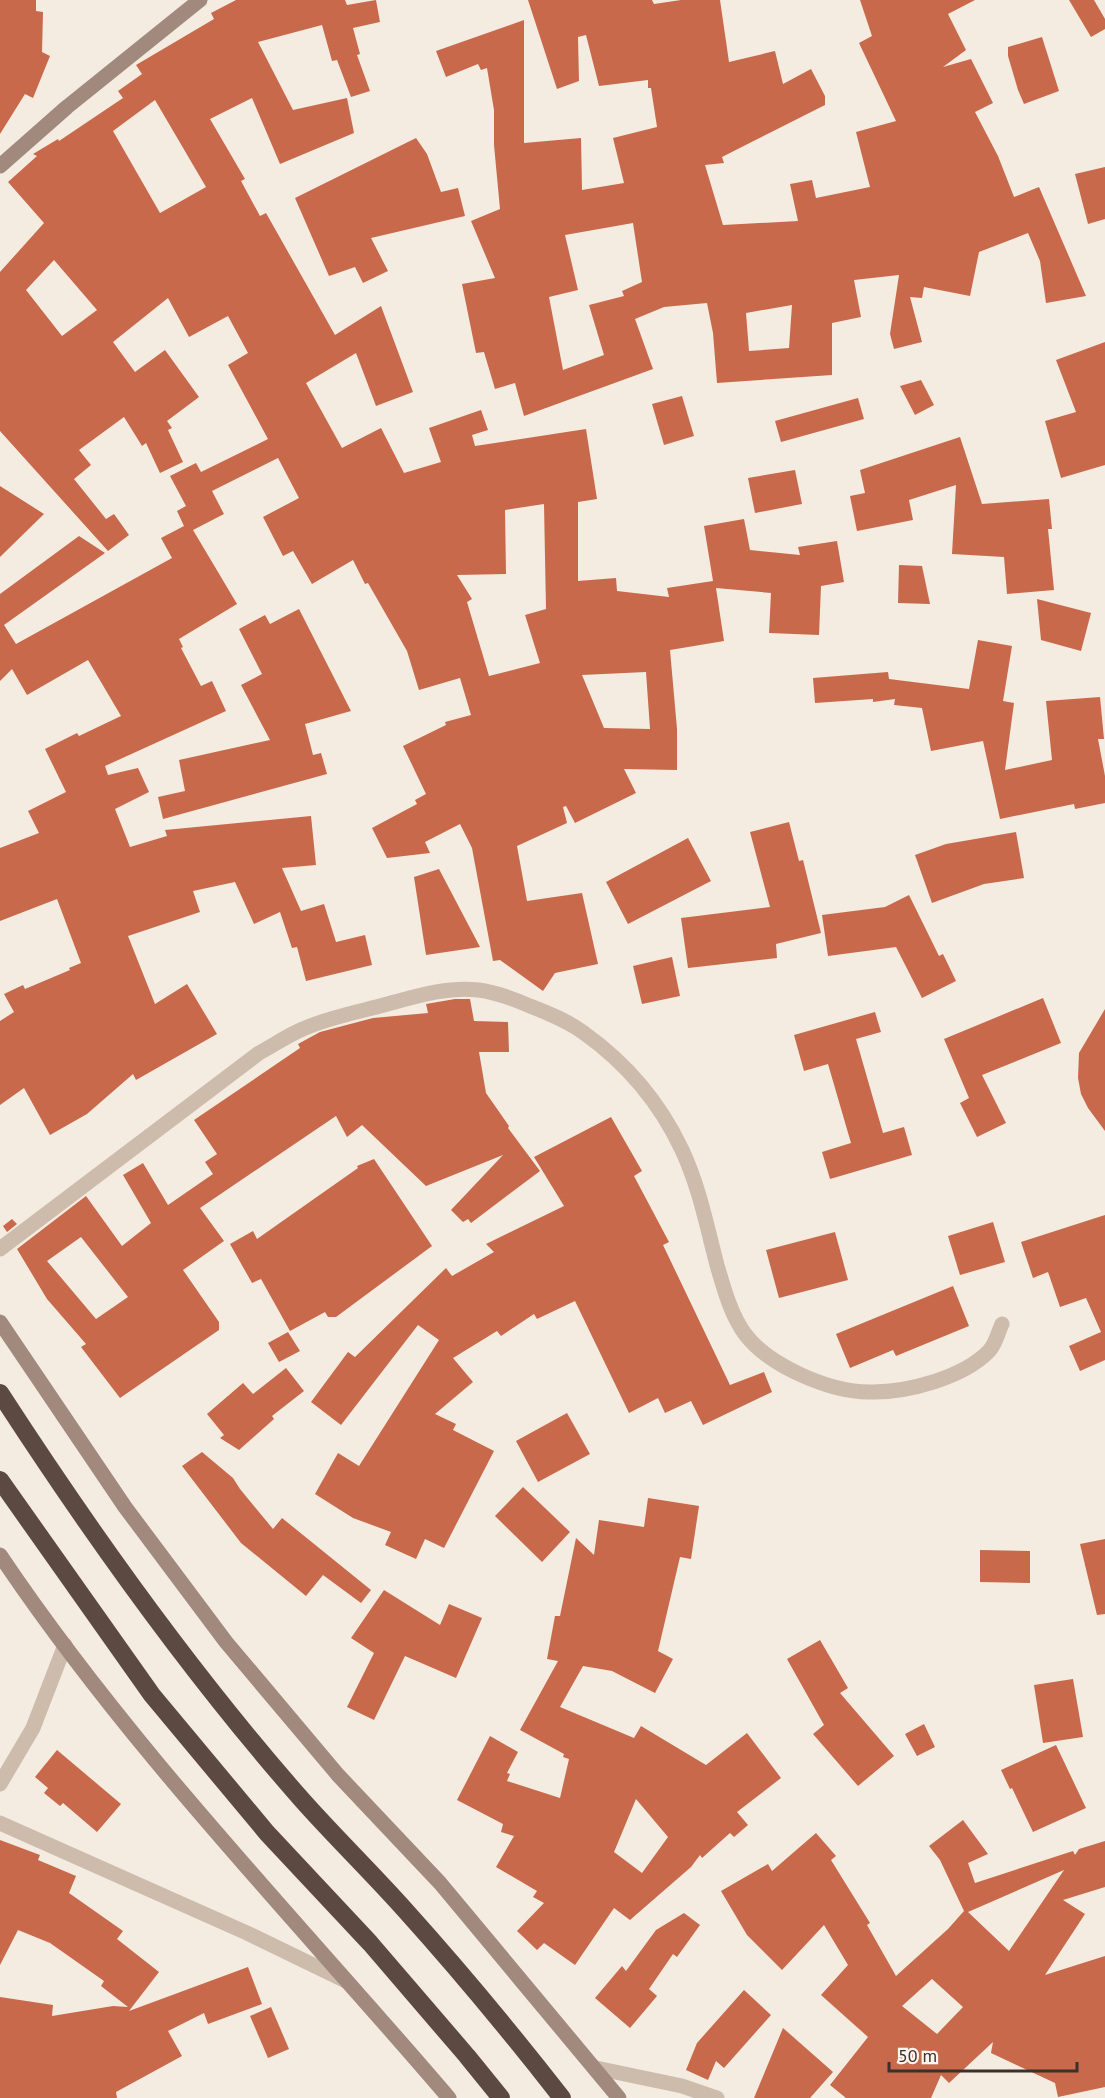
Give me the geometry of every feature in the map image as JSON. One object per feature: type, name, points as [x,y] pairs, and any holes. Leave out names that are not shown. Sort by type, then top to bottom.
[{"type":"highway","points":[[0,1393],[94,1532],[190,1666],[303,1801],[406,1911],[505,2025],[562,2098]]},
{"type":"highway","points":[[0,1480],[152,1695],[267,1833],[370,1943],[501,2098]]},
{"type":"street","points":[[0,166],[67,107],[200,0]]},
{"type":"street","points":[[0,1249],[260,1053],[302,1029],[341,1016],[438,991],[477,990],[507,996],[583,1032],[626,1069],[656,1103],[683,1151],[703,1208],[722,1282],[735,1319],[747,1336],[765,1354],[791,1369],[839,1389],[869,1392],[895,1391],[954,1374],[973,1364],[992,1349],[1002,1324]]},
{"type":"street","points":[[0,1322],[125,1507],[226,1642],[338,1775],[440,1883],[619,2098]]},
{"type":"street","points":[[0,1555],[124,1723],[242,1862],[449,2098]]},
{"type":"street","points":[[0,1784],[33,1728],[65,1645]]},
{"type":"street","points":[[0,1823],[247,1933],[348,1982]]},
{"type":"street","points":[[596,2068],[682,2086],[717,2098]]},
{"type":"building","points":[[0,0],[36,0],[36,11],[43,12],[42,52],[50,56],[33,98],[25,94],[0,134]]},
{"type":"building","points":[[236,0],[345,0],[347,5],[376,0],[380,22],[353,28],[360,54],[357,55],[370,91],[351,97],[337,60],[332,61],[322,25],[258,42],[293,110],[347,98],[354,133],[280,164],[252,98],[210,119],[245,179],[241,181],[260,216],[266,213],[335,335],[381,306],[413,392],[376,406],[356,353],[306,383],[342,448],[381,428],[404,473],[441,462],[429,428],[481,410],[488,430],[472,435],[475,446],[586,429],[597,499],[578,502],[578,581],[616,578],[617,591],[669,597],[667,588],[713,581],[704,526],[744,519],[750,550],[800,555],[798,547],[837,541],[844,582],[821,586],[819,635],[769,633],[771,593],[716,588],[724,641],[670,650],[677,729],[677,770],[624,769],[636,793],[575,823],[566,806],[563,807],[567,823],[517,846],[527,901],[582,893],[598,964],[555,973],[543,991],[500,960],[493,961],[472,848],[460,824],[425,842],[430,853],[387,858],[372,828],[417,804],[415,800],[426,794],[403,746],[446,725],[445,722],[471,715],[460,678],[419,690],[407,651],[368,583],[365,584],[353,560],[312,584],[293,551],[283,556],[263,517],[299,498],[278,458],[212,491],[224,514],[193,530],[237,604],[179,639],[183,647],[181,648],[201,686],[212,681],[226,711],[105,766],[108,775],[138,768],[149,792],[115,809],[130,847],[167,836],[165,830],[311,816],[316,865],[282,868],[301,911],[324,904],[336,942],[365,935],[372,965],[306,981],[297,947],[292,948],[280,912],[254,924],[235,882],[193,891],[200,912],[128,936],[155,1004],[187,984],[217,1034],[136,1080],[133,1074],[87,1114],[50,1135],[24,1088],[0,1105],[0,1021],[14,1012],[4,994],[23,985],[25,989],[81,963],[57,899],[0,921],[0,848],[39,833],[28,811],[66,792],[45,749],[77,733],[79,736],[121,716],[88,660],[27,695],[12,669],[0,681],[0,594],[79,536],[105,553],[4,625],[16,644],[172,558],[161,538],[184,526],[177,511],[186,506],[170,476],[196,463],[201,472],[268,439],[228,365],[248,353],[228,316],[189,337],[168,298],[113,342],[135,372],[165,350],[199,397],[167,421],[172,428],[168,430],[183,462],[160,473],[146,443],[142,446],[124,417],[79,450],[91,465],[74,479],[106,519],[114,514],[129,535],[108,551],[0,431],[0,272],[44,223],[8,182],[37,156],[33,154],[58,139],[59,141],[123,98],[118,91],[142,74],[136,65],[214,19],[211,13]],"holes":[[[155,100],[206,187],[160,213],[113,131]],[[54,260],[97,310],[62,336],[26,290]],[[544,504],[546,609],[525,615],[540,663],[489,676],[467,602],[472,599],[457,575],[506,574],[505,510]],[[646,672],[650,729],[604,728],[582,675]]]},
{"type":"building","points":[[528,0],[652,0],[654,4],[681,0],[720,0],[729,62],[775,51],[783,84],[811,69],[825,96],[825,105],[722,157],[724,163],[705,165],[723,225],[798,221],[790,184],[812,180],[816,198],[870,187],[856,132],[896,121],[859,43],[872,36],[860,0],[975,0],[948,14],[966,50],[943,67],[971,59],[993,103],[975,112],[998,156],[1014,197],[1039,187],[1086,296],[1046,303],[1040,261],[1028,233],[979,252],[970,296],[924,287],[922,298],[910,297],[922,342],[894,349],[890,334],[899,275],[854,280],[861,317],[832,323],[832,375],[717,383],[713,333],[707,303],[664,307],[635,319],[653,369],[524,416],[515,383],[495,389],[484,352],[476,353],[462,284],[495,278],[471,221],[500,209],[494,145],[494,110],[487,68],[481,70],[478,64],[446,77],[436,51],[524,20],[524,143],[581,138],[582,190],[624,183],[613,138],[657,127],[648,80],[599,86],[586,35],[578,37],[579,81],[557,89]],"holes":[[[633,223],[642,282],[622,291],[624,296],[589,305],[604,355],[563,370],[549,297],[578,290],[565,235]],[[792,305],[789,348],[749,351],[746,313]]]},
{"type":"building","points":[[1069,0],[1094,0],[1105,19],[1105,29],[1091,37]]},
{"type":"building","points":[[1042,37],[1059,91],[1024,104],[1008,56],[1008,47]]},
{"type":"building","points":[[416,138],[427,154],[441,192],[458,188],[465,216],[371,238],[388,271],[363,283],[355,267],[329,276],[295,198]]},
{"type":"building","points":[[1105,167],[1105,219],[1088,224],[1075,174]]},
{"type":"building","points":[[1105,342],[1105,465],[1061,478],[1045,421],[1076,412],[1056,360]]},
{"type":"building","points":[[921,380],[934,405],[915,415],[900,386]]},
{"type":"building","points":[[682,396],[694,436],[664,445],[652,404]]},
{"type":"building","points":[[858,398],[864,419],[781,442],[775,421]]},
{"type":"building","points":[[960,437],[982,504],[1049,499],[1052,529],[1048,529],[1054,590],[1007,594],[1004,557],[952,554],[956,485],[909,500],[913,520],[857,531],[850,496],[865,493],[860,470]]},
{"type":"building","points":[[795,470],[802,504],[755,513],[748,478]]},
{"type":"building","points":[[0,486],[44,514],[0,557]]},
{"type":"building","points":[[899,565],[922,566],[930,604],[898,603]]},
{"type":"building","points":[[1037,599],[1091,613],[1081,651],[1041,640]]},
{"type":"building","points":[[299,609],[351,711],[305,724],[313,755],[321,753],[327,774],[163,819],[158,797],[185,791],[179,760],[270,740],[241,685],[262,674],[239,629],[265,615],[270,624]]},
{"type":"building","points":[[978,640],[1012,646],[1003,701],[1014,703],[1005,770],[1052,760],[1046,701],[1100,697],[1104,739],[1098,739],[1105,776],[1105,803],[1075,809],[1074,804],[1000,819],[983,741],[931,751],[922,708],[894,705],[895,699],[873,702],[873,699],[815,703],[813,678],[888,672],[889,679],[969,689]]},
{"type":"building","points":[[789,822],[799,861],[803,860],[821,933],[776,944],[777,958],[688,968],[681,918],[770,907],[750,832]]},
{"type":"building","points":[[1016,832],[1024,878],[984,884],[932,903],[915,855],[946,844]]},
{"type":"building","points":[[688,838],[711,881],[628,924],[606,882]]},
{"type":"building","points":[[439,869],[480,947],[426,955],[414,877]]},
{"type":"building","points":[[909,895],[939,956],[943,954],[956,981],[922,998],[896,947],[828,956],[822,915],[885,907]]},
{"type":"building","points":[[672,957],[680,996],[642,1004],[633,966]]},
{"type":"building","points":[[1043,998],[1061,1043],[982,1075],[1006,1123],[977,1137],[960,1103],[969,1098],[944,1039]]},
{"type":"building","points":[[470,999],[474,1021],[508,1022],[509,1052],[479,1052],[486,1093],[509,1126],[508,1128],[540,1171],[471,1223],[468,1219],[463,1222],[451,1210],[503,1155],[426,1186],[362,1125],[347,1137],[336,1116],[200,1208],[224,1241],[183,1270],[219,1322],[219,1330],[120,1398],[81,1347],[86,1344],[47,1299],[17,1249],[86,1196],[122,1246],[151,1223],[123,1175],[143,1163],[168,1205],[213,1174],[205,1162],[217,1154],[194,1120],[300,1048],[298,1044],[320,1032],[373,1018],[428,1013],[426,1004]],"holes":[[[81,1237],[128,1297],[96,1319],[47,1261]]]},
{"type":"building","points":[[1105,1009],[1105,1131],[1088,1108],[1081,1094],[1078,1078],[1079,1053]]},
{"type":"building","points":[[875,1012],[881,1032],[856,1039],[883,1133],[904,1127],[912,1155],[830,1179],[822,1152],[851,1143],[828,1064],[804,1071],[794,1035]]},
{"type":"building","points":[[611,1117],[642,1171],[634,1176],[669,1242],[663,1245],[730,1385],[764,1372],[772,1392],[703,1425],[691,1401],[665,1413],[658,1398],[629,1413],[575,1301],[537,1319],[534,1314],[501,1336],[497,1331],[453,1358],[473,1382],[435,1414],[456,1424],[453,1430],[494,1451],[444,1548],[425,1539],[416,1559],[385,1545],[391,1532],[353,1518],[315,1494],[338,1453],[359,1466],[439,1340],[418,1325],[341,1425],[311,1402],[348,1352],[355,1357],[446,1268],[452,1276],[494,1252],[486,1244],[564,1206],[534,1157]]},
{"type":"building","points":[[374,1159],[432,1246],[336,1317],[328,1317],[325,1312],[290,1331],[261,1279],[252,1283],[230,1244],[253,1231],[257,1239],[358,1168],[357,1166]]},
{"type":"building","points":[[1105,1215],[1105,1360],[1080,1371],[1069,1346],[1101,1332],[1086,1298],[1060,1307],[1048,1272],[1033,1278],[1021,1242]]},
{"type":"building","points":[[12,1219],[17,1224],[7,1232],[3,1226]]},
{"type":"building","points":[[993,1222],[1005,1262],[960,1275],[948,1236]]},
{"type":"building","points":[[835,1232],[848,1280],[779,1298],[766,1250]]},
{"type":"building","points":[[953,1286],[969,1326],[896,1356],[893,1350],[850,1368],[836,1334]]},
{"type":"building","points":[[288,1332],[300,1351],[279,1362],[268,1343]]},
{"type":"building","points":[[286,1368],[304,1391],[272,1416],[274,1419],[239,1450],[220,1438],[224,1435],[207,1414],[243,1383],[253,1394]]},
{"type":"building","points":[[567,1413],[590,1454],[538,1482],[516,1441]]},
{"type":"building","points":[[202,1452],[233,1478],[273,1529],[282,1518],[371,1590],[361,1603],[323,1575],[306,1596],[241,1543],[182,1466]]},
{"type":"building","points":[[523,1487],[570,1532],[542,1562],[495,1516]]},
{"type":"building","points":[[648,1498],[699,1506],[691,1559],[680,1557],[658,1651],[673,1659],[655,1693],[612,1671],[583,1666],[560,1707],[634,1738],[641,1726],[706,1765],[747,1733],[781,1778],[737,1812],[748,1825],[734,1837],[730,1833],[702,1858],[700,1855],[691,1867],[630,1920],[614,1908],[575,1965],[544,1943],[537,1950],[517,1931],[544,1903],[533,1897],[537,1891],[496,1867],[514,1836],[501,1832],[503,1824],[457,1800],[490,1736],[518,1752],[507,1773],[510,1774],[507,1781],[560,1798],[569,1759],[520,1730],[558,1661],[547,1659],[555,1616],[560,1616],[576,1538],[594,1555],[599,1520],[644,1527]],"holes":[[[636,1799],[668,1837],[642,1873],[614,1852]]]},
{"type":"building","points":[[1105,1539],[1105,1614],[1097,1615],[1080,1544]]},
{"type":"building","points":[[980,1550],[1030,1551],[1030,1583],[980,1582]]},
{"type":"building","points":[[384,1590],[440,1625],[449,1604],[482,1618],[456,1678],[405,1656],[374,1720],[347,1707],[374,1653],[351,1638]]},
{"type":"building","points":[[820,1640],[848,1688],[840,1693],[894,1756],[858,1786],[813,1734],[824,1725],[787,1659]]},
{"type":"building","points":[[1073,1679],[1083,1737],[1043,1743],[1034,1685]]},
{"type":"building","points":[[924,1724],[935,1747],[917,1756],[905,1734]]},
{"type":"building","points":[[1056,1745],[1086,1808],[1033,1832],[1001,1770]]},
{"type":"building","points":[[57,1750],[121,1804],[97,1832],[63,1803],[60,1806],[44,1793],[48,1788],[35,1777]]},
{"type":"building","points":[[963,1820],[988,1854],[968,1863],[975,1883],[1073,1851],[1075,1855],[1079,1849],[1105,1841],[1105,1887],[1063,1900],[1085,1914],[1045,1975],[1105,1956],[1105,2087],[1058,2097],[1055,2083],[991,2053],[993,2042],[949,2083],[941,2075],[931,2098],[846,2098],[830,2085],[868,2037],[821,1995],[848,1965],[824,1925],[782,1970],[747,1935],[721,1891],[768,1864],[772,1871],[816,1833],[836,1856],[831,1860],[870,1923],[867,1925],[896,1976],[948,1929],[964,1911],[940,1860],[929,1846]],"holes":[[[1064,1870],[1009,1951],[968,1912]],[[932,1979],[963,2007],[937,2034],[902,2006]]]},
{"type":"building","points":[[0,1840],[40,1855],[38,1860],[76,1876],[69,1893],[123,1931],[117,1939],[159,1972],[129,2011],[248,1967],[262,2004],[208,2024],[204,2013],[168,2031],[182,2056],[116,2092],[117,2098],[0,2098],[0,1997],[53,2005],[52,2016],[113,2006],[128,2007],[101,1986],[104,1981],[50,1943],[18,1930],[0,1965]]},
{"type":"building","points":[[684,1913],[700,1925],[677,1957],[673,1954],[649,1989],[657,1996],[630,2028],[595,1998],[622,1966],[626,1971],[656,1930]]},
{"type":"building","points":[[744,1990],[771,2015],[724,2068],[716,2061],[708,2080],[686,2070],[697,2043]]},
{"type":"building","points":[[271,2007],[289,2049],[268,2058],[250,2016]]},
{"type":"building","points":[[783,2028],[833,2072],[810,2098],[754,2098]]}]
